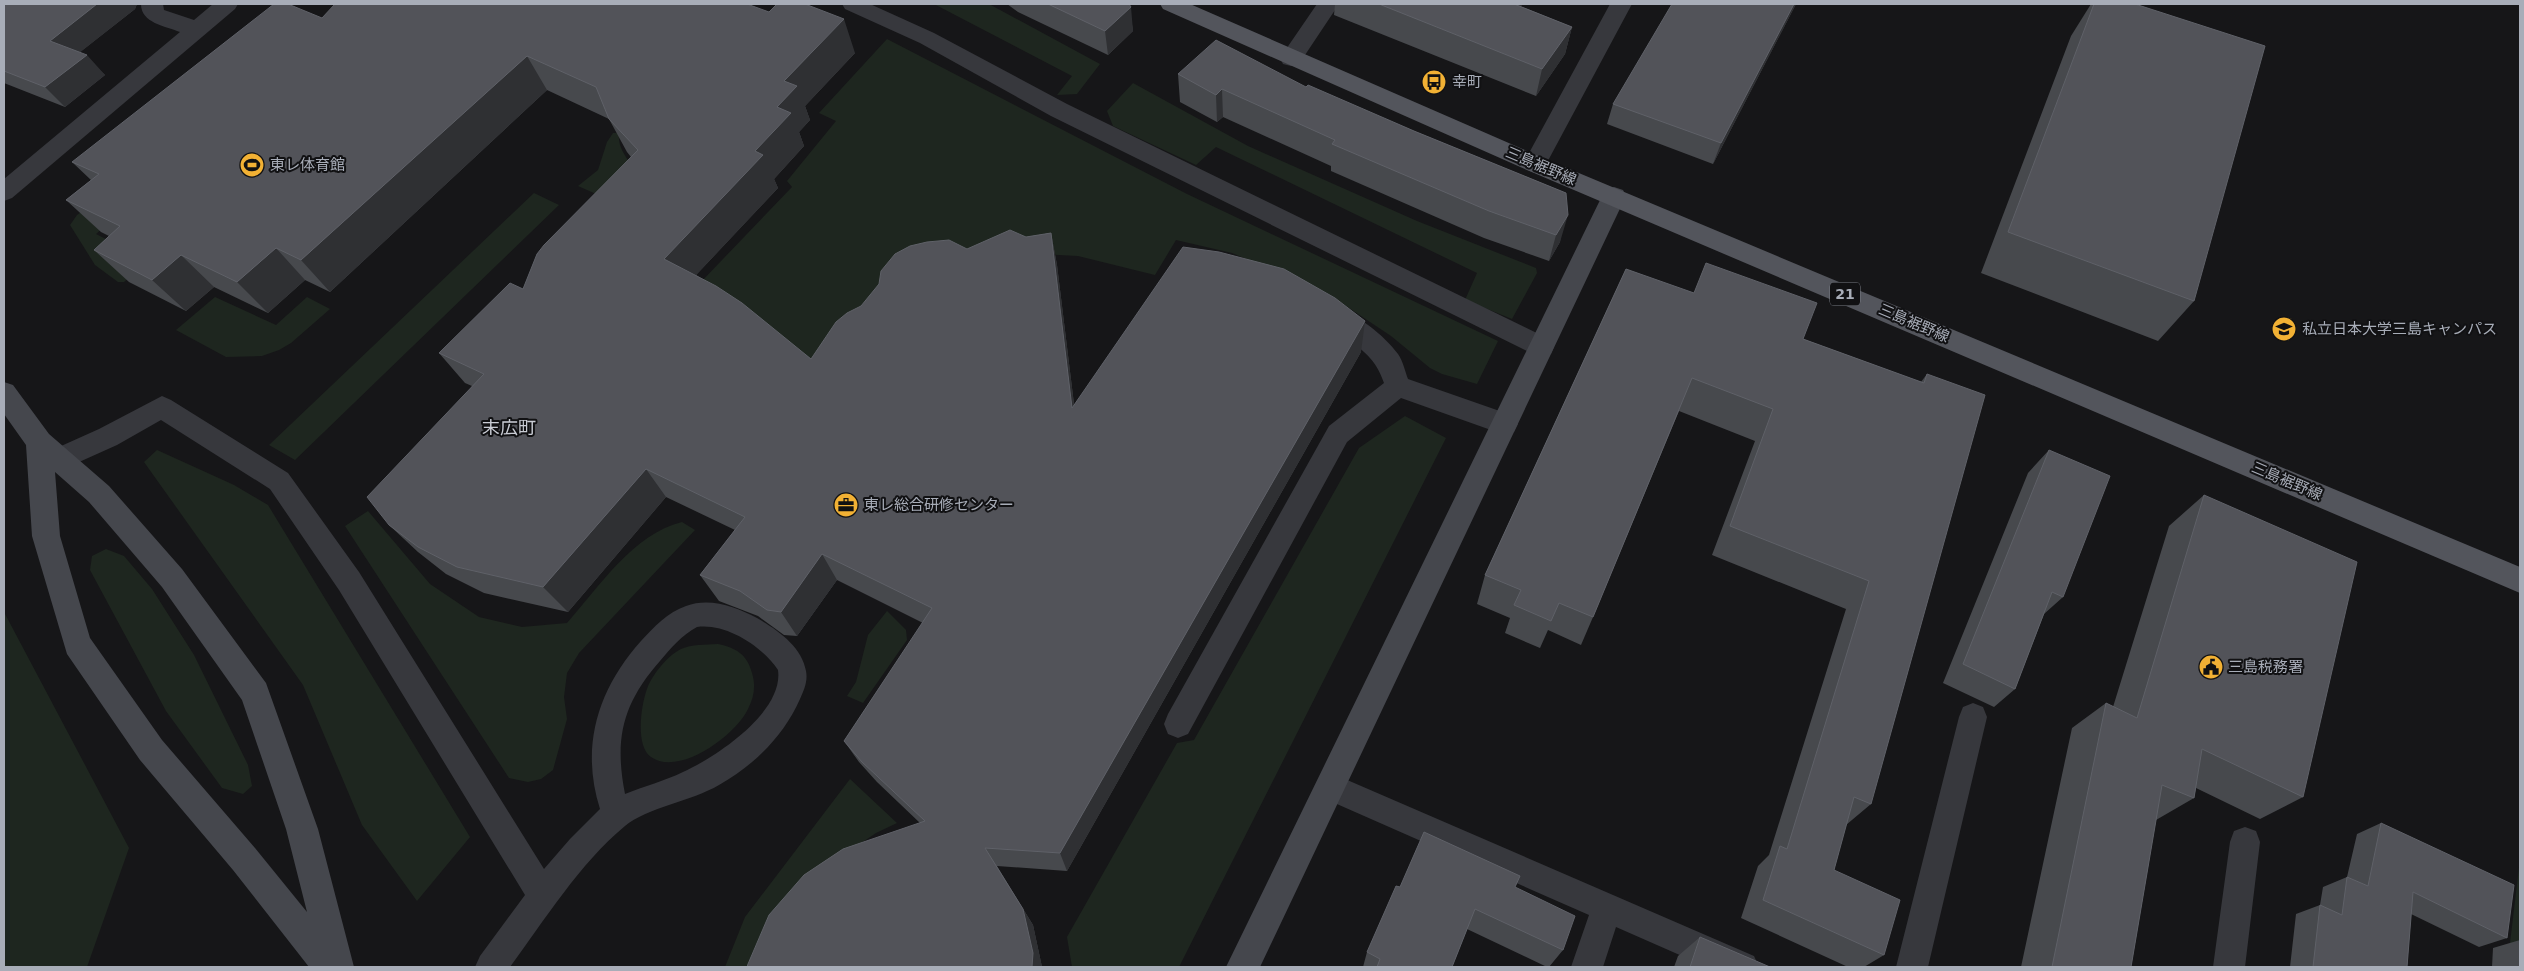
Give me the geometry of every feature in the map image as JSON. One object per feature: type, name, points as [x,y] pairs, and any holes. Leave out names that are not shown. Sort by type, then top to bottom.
[{"type":"main road","name":"三島裾野線","points":[[1171,4],[1535,164],[2520,580]]},
{"type":"street","points":[[152,4],[156,15],[196,29]]},
{"type":"street","points":[[4,192],[227,4]]},
{"type":"street","points":[[1291,58],[1328,4]]},
{"type":"street","points":[[1535,164],[1621,4]]},
{"type":"street","points":[[1242,967],[1331,787],[1614,196]]},
{"type":"street","points":[[4,393],[49,451],[99,494],[172,578],[255,693],[302,829],[337,967]]},
{"type":"street","points":[[49,451],[46,536],[77,644],[151,750],[244,859],[330,967]]},
{"type":"lane","points":[[852,4],[927,38],[1059,110],[1542,347]]},
{"type":"lane","points":[[1319,307],[1341,320],[1369,341],[1389,362],[1398,386],[1505,424]]},
{"type":"lane","points":[[1178,724],[1338,434],[1398,386]]},
{"type":"lane","points":[[49,451],[108,437],[162,408],[278,481],[349,581],[544,897]]},
{"type":"lane","points":[[491,967],[582,848],[616,814],[695,783],[734,759],[779,714],[793,682],[790,662],[776,647],[744,624],[719,616],[692,616],[668,633],[645,656],[620,691],[609,728],[607,765],[609,797],[616,814]]},
{"type":"lane","points":[[1912,967],[1973,717]]},
{"type":"lane","points":[[1331,787],[1743,967]]},
{"type":"lane","points":[[2229,967],[2245,842]]},
{"type":"lane","points":[[1587,967],[1607,907]]},
{"type":"shaded area","points":[[934,4],[989,4],[1100,64],[1077,94],[1057,95],[1072,76]]},
{"type":"shaded area","points":[[887,39],[1187,194],[1498,341],[1477,384],[1442,374],[1430,368],[1391,336],[1325,292],[1232,253],[1176,240],[1155,275],[1078,256],[1020,253],[816,382],[700,283],[792,187],[787,181],[836,121],[819,113]]},
{"type":"shaded area","points":[[1133,83],[1248,146],[1417,221],[1536,268],[1537,273],[1512,319],[1465,300],[1477,273],[1216,147],[1196,165],[1113,126],[1107,111]]},
{"type":"shaded area","points":[[613,133],[619,133],[622,151],[642,177],[628,208],[578,186],[598,170],[607,142]]},
{"type":"shaded area","points":[[534,193],[559,205],[295,460],[269,445]]},
{"type":"shaded area","points":[[100,198],[124,209],[96,234],[147,260],[124,282],[118,282],[95,265],[70,225],[77,215]]},
{"type":"shaded area","points":[[215,297],[276,325],[307,297],[330,309],[291,343],[279,350],[262,356],[226,357],[176,330]]},
{"type":"shaded area","points":[[1405,416],[1446,438],[1179,967],[1072,967],[1067,937],[1177,743],[1194,740],[1359,448]]},
{"type":"shaded area","points":[[157,450],[234,485],[268,505],[470,837],[417,901],[362,825],[303,685],[144,462]]},
{"type":"shaded area","points":[[368,511],[430,584],[479,617],[522,627],[567,623],[618,564],[648,538],[664,528],[682,522],[695,530],[579,653],[567,673],[564,697],[567,719],[553,770],[541,779],[528,782],[509,778],[345,526]]},
{"type":"shaded area","points":[[106,549],[124,556],[152,589],[194,655],[248,765],[252,786],[243,794],[222,788],[166,711],[90,570],[92,556]]},
{"type":"shaded area","points":[[887,611],[906,630],[907,640],[863,703],[847,696],[856,682],[868,635]]},
{"type":"shaded area","points":[[4,612],[129,848],[87,967],[4,967]]},
{"type":"shaded area","points":[[718,644],[740,653],[750,666],[754,687],[748,709],[732,730],[706,750],[676,762],[663,762],[651,757],[646,752],[643,744],[641,715],[647,689],[652,678],[665,661],[681,649],[694,645]]},
{"type":"shaded area","points":[[850,779],[897,823],[876,833],[836,860],[755,967],[725,967],[745,917]]},
{"type":"shaded area","points":[[2520,859],[2520,947],[2510,943]]},
{"type":"building","points":[[4,4],[97,4],[50,41],[87,55],[45,87],[4,71]]},
{"type":"building","points":[[274,4],[288,4],[322,18],[335,4],[747,4],[769,12],[777,4],[805,4],[844,19],[784,81],[797,86],[777,107],[791,113],[755,151],[763,155],[664,259],[716,286],[742,303],[811,359],[836,322],[847,313],[861,306],[879,284],[881,271],[895,254],[910,246],[949,240],[967,249],[1010,230],[1026,237],[1051,233],[1072,408],[1183,247],[1219,252],[1284,269],[1335,298],[1365,321],[1060,853],[985,848],[1023,909],[1033,953],[1032,967],[747,967],[769,915],[804,875],[843,849],[925,821],[862,762],[844,741],[932,608],[822,554],[781,612],[767,610],[740,591],[700,575],[745,517],[646,469],[543,587],[457,567],[418,547],[389,525],[367,497],[484,374],[439,353],[510,283],[523,289],[537,254],[544,245],[638,150],[609,119],[596,87],[527,56],[301,260],[276,248],[237,282],[181,255],[152,280],[94,250],[120,226],[66,200],[99,174],[72,162]]},
{"type":"building","points":[[1048,4],[1129,4],[1131,7],[1105,31]]},
{"type":"building","points":[[1379,4],[1514,4],[1572,27],[1542,69]]},
{"type":"building","points":[[1672,4],[1794,4],[1721,143],[1613,104]]},
{"type":"building","points":[[2094,4],[2135,4],[2265,46],[2194,301],[2008,232]]},
{"type":"building","points":[[1216,40],[1306,87],[1308,85],[1414,131],[1566,193],[1568,215],[1556,235],[1489,211],[1332,144],[1335,140],[1222,89],[1216,95],[1178,74]]},
{"type":"building","points":[[1706,263],[1817,303],[1803,339],[1924,383],[1927,374],[1985,395],[1871,804],[1854,797],[1834,870],[1900,900],[1884,955],[1763,900],[1780,846],[1787,849],[1869,581],[1730,526],[1773,409],[1692,378],[1593,617],[1559,603],[1551,621],[1514,605],[1521,590],[1485,575],[1626,269],[1694,293]]},
{"type":"building","points":[[2049,450],[2110,476],[2063,597],[2052,592],[2015,689],[1963,664]]},
{"type":"building","points":[[2204,495],[2357,562],[2303,797],[2202,749],[2194,798],[2162,785],[2131,967],[2052,967],[2106,703],[2137,718]]},
{"type":"building","points":[[2381,823],[2514,885],[2507,938],[2413,892],[2407,967],[2313,967],[2320,905],[2342,915],[2347,877],[2368,886]]},
{"type":"building","points":[[1424,832],[1520,876],[1515,887],[1575,916],[1563,950],[1475,909],[1452,967],[1377,967],[1380,959],[1367,952],[1396,886],[1400,887]]},
{"type":"building","points":[[1700,937],[1770,967],[1690,967]]},
{"type":"place","name":"幸町","points":[[1434,82]]},
{"type":"place","name":"東レ体育館","points":[[252,165]]},
{"type":"place","name":"私立日本大学三島キャンパス","points":[[2284,329]]},
{"type":"place","name":"東レ総合研修センター","points":[[846,505]]},
{"type":"place","name":"三島税務署","points":[[2211,667]]},
{"type":"district","name":"末広町","points":[[509,427]]}]
